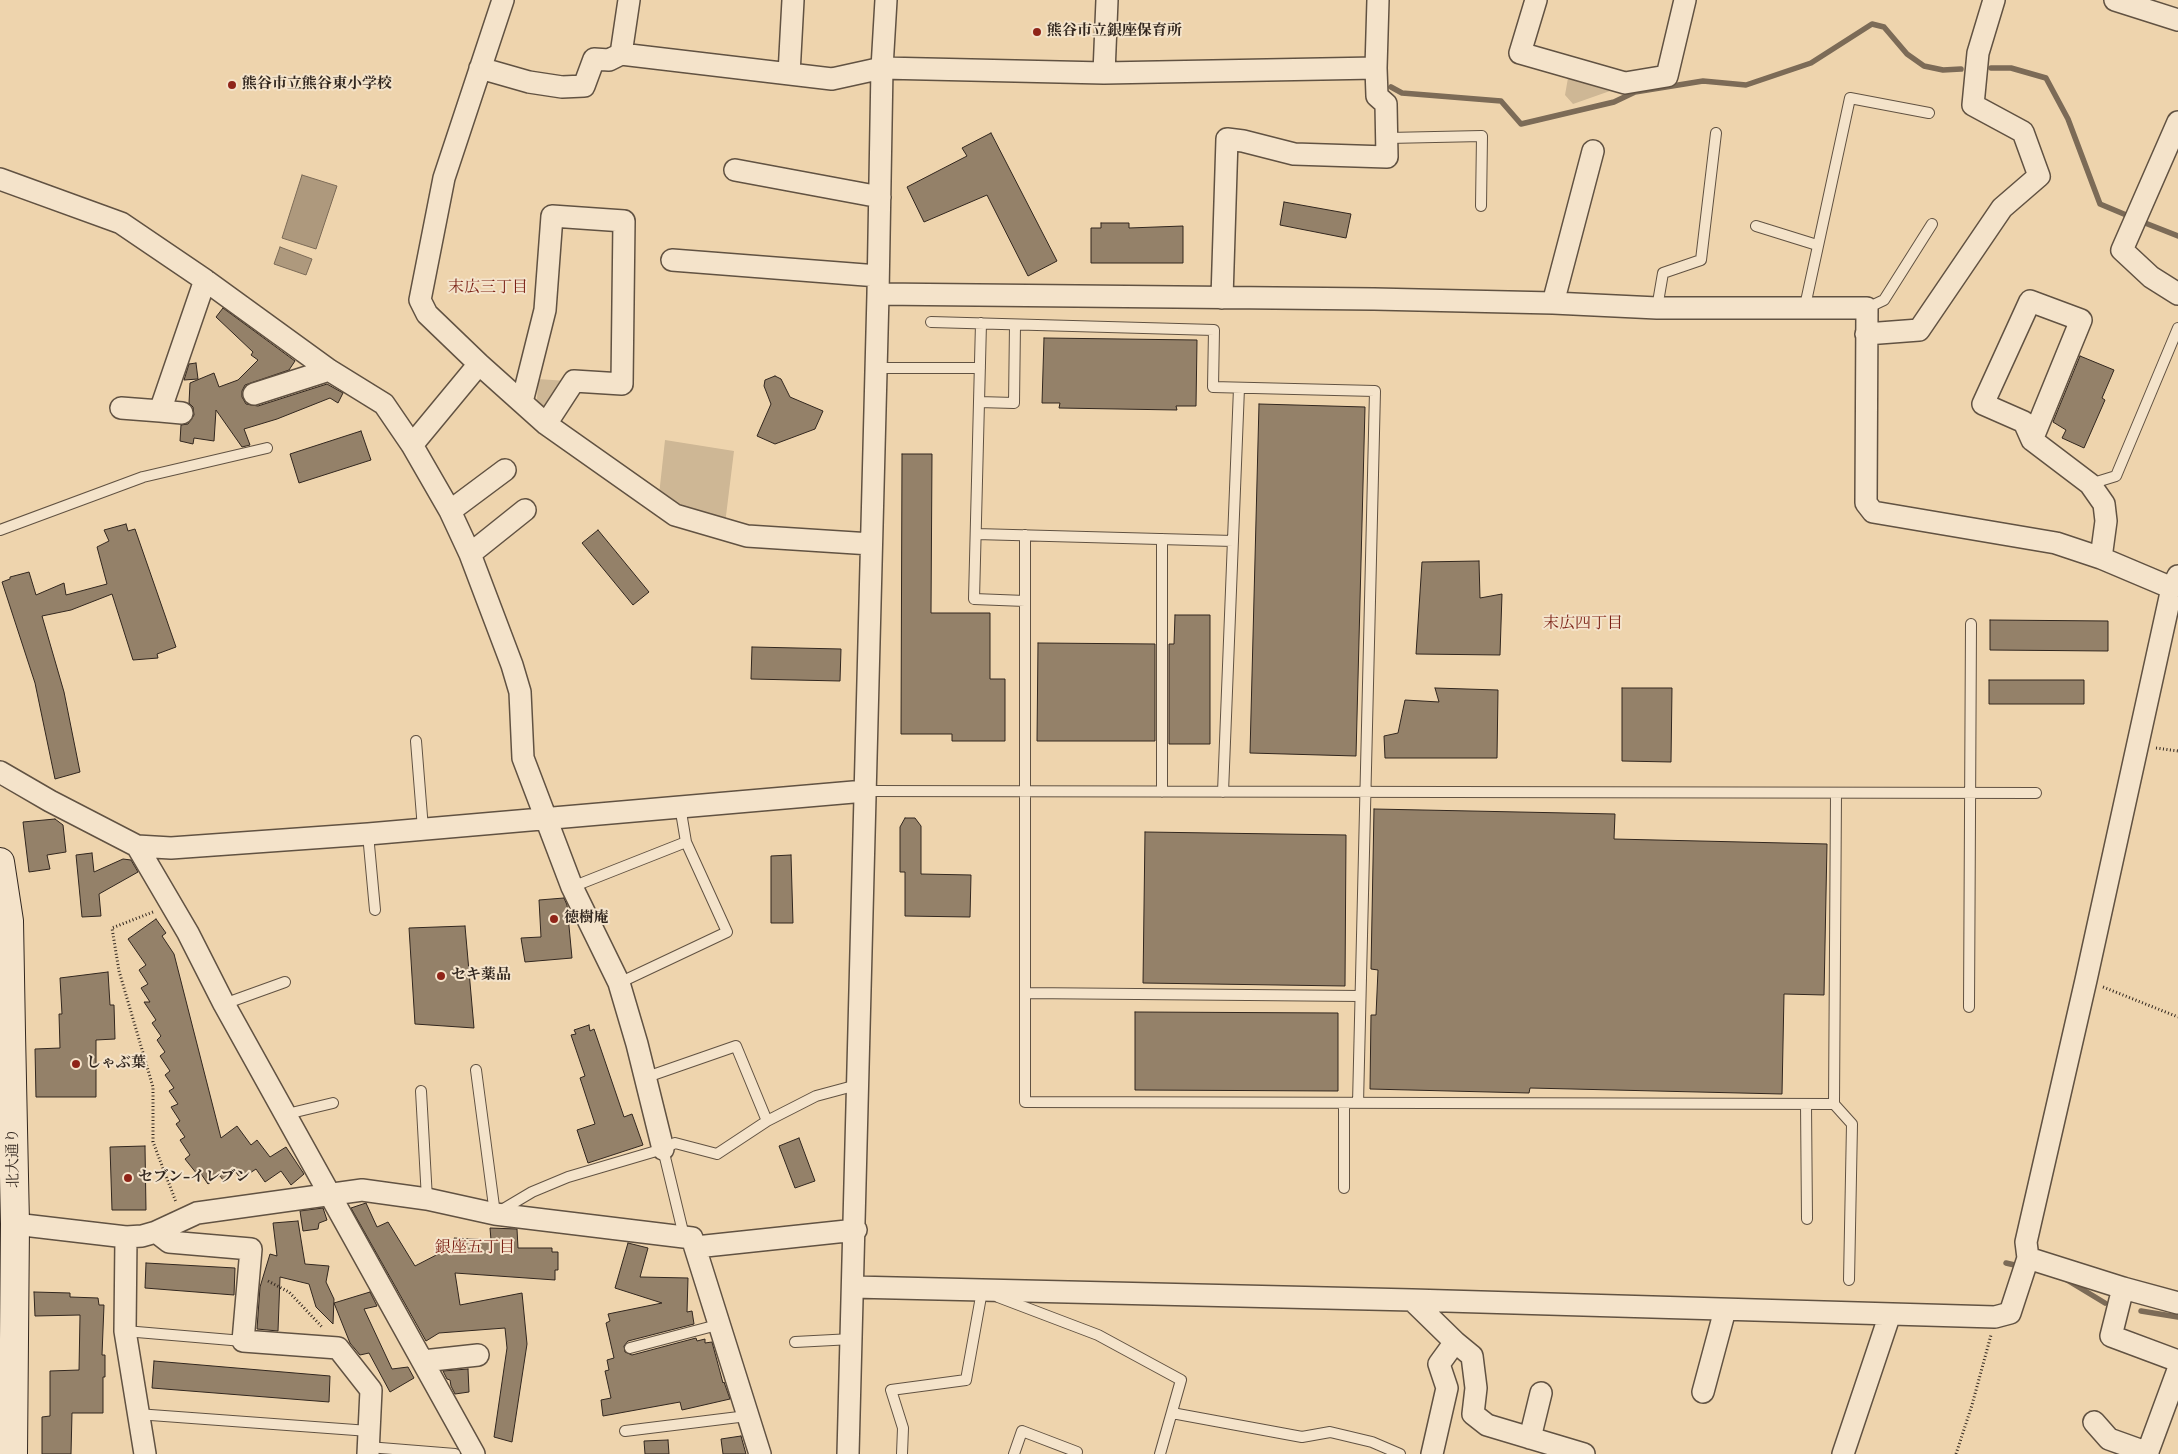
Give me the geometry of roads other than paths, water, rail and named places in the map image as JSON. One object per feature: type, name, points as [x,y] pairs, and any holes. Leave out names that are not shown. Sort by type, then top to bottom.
[{"type":"street","points":[[503,0],[444,178],[420,300],[426,314],[546,424],[675,515],[747,536],[871,544]]},
{"type":"street","points":[[620,54],[629,0]]},
{"type":"street","points":[[789,74],[793,0]]},
{"type":"street","points":[[848,1454],[856,1230],[882,68],[886,0]]},
{"type":"street","points":[[1104,73],[1107,0]]},
{"type":"street","points":[[1222,298],[1227,139],[1243,141],[1294,154],[1387,157],[1386,104],[1378,96],[1376,68],[1378,0]]},
{"type":"street","points":[[1536,0],[1520,53],[1625,83],[1667,76],[1686,0]]},
{"type":"street","points":[[1866,334],[1919,330],[2002,208],[2039,176],[2023,132],[1973,105],[1978,53],[1994,0]]},
{"type":"street","points":[[2115,0],[2178,20]]},
{"type":"street","points":[[480,68],[529,82],[562,88],[584,86],[594,59],[609,60],[620,54],[832,79],[882,68],[1104,73],[1376,68]]},
{"type":"street","points":[[2178,122],[2122,250],[2151,277],[2178,294]]},
{"type":"street","points":[[1553,303],[1593,151]]},
{"type":"street","points":[[735,170],[880,197]]},
{"type":"street","points":[[0,179],[121,223],[205,280],[329,370],[384,404],[412,445],[450,511],[470,554],[512,665],[520,692],[523,758],[572,887],[619,983],[638,1044],[644,1078],[662,1149]]},
{"type":"street","points":[[522,402],[545,310],[552,216],[624,221],[622,384],[574,381],[546,424]]},
{"type":"street","points":[[672,260],[878,285],[1222,298],[1553,303],[1657,308],[1805,306],[1867,308],[1866,503],[1873,512],[2056,544],[2175,582],[2026,1242],[2028,1258],[2010,1314],[1995,1317],[1412,1300],[853,1287]]},
{"type":"street","points":[[160,411],[205,280]]},
{"type":"street","points":[[2032,440],[2081,320],[2030,301],[1983,404],[2024,422],[2032,440],[2090,484],[2104,504],[2106,521],[2101,558]]},
{"type":"street","points":[[412,445],[479,364]]},
{"type":"street","points":[[254,394],[329,370]]},
{"type":"street","points":[[120,408],[182,412]]},
{"type":"street","points":[[450,511],[505,470]]},
{"type":"street","points":[[470,554],[525,510]]},
{"type":"street","points":[[0,772],[50,801],[137,846],[171,848],[368,834],[544,817],[865,791]]},
{"type":"street","points":[[137,846],[172,905],[224,1004],[423,1361],[466,1453]]},
{"type":"street","name":"北大通り","points":[[0,862],[8,921],[15,1224],[7,1314],[13,1454]]},
{"type":"street","points":[[15,1224],[126,1237],[142,1236],[156,1232],[197,1213],[362,1190],[427,1199],[495,1214],[690,1241],[856,1230]]},
{"type":"street","points":[[156,1232],[169,1242],[251,1249],[243,1341],[338,1348],[371,1390],[368,1444]]},
{"type":"street","points":[[126,1237],[125,1331],[145,1454]]},
{"type":"street","points":[[690,1241],[721,1324],[747,1416],[760,1454]]},
{"type":"street","points":[[2028,1258],[2178,1303]]},
{"type":"street","points":[[2123,1288],[2111,1336],[2178,1361]]},
{"type":"street","points":[[1412,1300],[1472,1356],[1476,1388],[1473,1414],[1487,1425],[1584,1454]]},
{"type":"street","points":[[1703,1392],[1725,1310]]},
{"type":"street","points":[[1843,1454],[1890,1314]]},
{"type":"street","points":[[1432,1454],[1447,1388],[1439,1364],[1455,1342]]},
{"type":"street","points":[[423,1361],[478,1355]]},
{"type":"street","points":[[2094,1422],[2109,1439],[2153,1452],[2178,1370]]},
{"type":"street","points":[[1530,1438],[1541,1392]]},
{"type":"lane","points":[[1805,306],[1850,98],[1929,113]]},
{"type":"lane","points":[[1657,308],[1663,273],[1701,260],[1716,133]]},
{"type":"lane","points":[[1388,138],[1482,136],[1481,206]]},
{"type":"lane","points":[[1867,308],[1884,300],[1932,224]]},
{"type":"lane","points":[[1756,226],[1817,245]]},
{"type":"lane","points":[[931,322],[1214,330],[1213,387],[1375,391],[1358,1103]]},
{"type":"lane","points":[[981,324],[974,599],[1025,601]]},
{"type":"lane","points":[[979,402],[1014,403],[1015,325]]},
{"type":"lane","points":[[2090,484],[2116,476],[2178,328]]},
{"type":"lane","points":[[876,368],[980,368]]},
{"type":"lane","points":[[1224,792],[1239,388]]},
{"type":"lane","points":[[0,530],[143,477],[267,448]]},
{"type":"lane","points":[[976,534],[1233,541]]},
{"type":"lane","points":[[1025,535],[1025,1102],[1834,1104]]},
{"type":"lane","points":[[1162,539],[1162,792]]},
{"type":"lane","points":[[1969,1007],[1971,624]]},
{"type":"lane","points":[[416,741],[423,829]]},
{"type":"lane","points":[[865,791],[2036,793]]},
{"type":"lane","points":[[1836,793],[1834,1104],[1852,1124],[1849,1280]]},
{"type":"lane","points":[[619,983],[727,932],[686,842],[680,806]]},
{"type":"lane","points":[[368,834],[375,910]]},
{"type":"lane","points":[[572,887],[686,842]]},
{"type":"lane","points":[[224,1004],[285,982]]},
{"type":"lane","points":[[1025,993],[1360,996]]},
{"type":"lane","points":[[644,1078],[736,1046],[767,1121]]},
{"type":"lane","points":[[476,1070],[495,1214],[532,1192],[568,1177],[662,1149],[675,1143],[717,1154],[767,1121],[816,1096],[858,1085]]},
{"type":"lane","points":[[421,1091],[427,1199]]},
{"type":"lane","points":[[287,1114],[333,1103]]},
{"type":"lane","points":[[1344,1103],[1344,1188]]},
{"type":"lane","points":[[1806,1104],[1807,1219]]},
{"type":"lane","points":[[662,1149],[690,1241]]},
{"type":"lane","points":[[902,1454],[903,1428],[891,1390],[966,1380],[982,1291],[1098,1335],[1181,1380],[1160,1454]]},
{"type":"lane","points":[[630,1348],[721,1324]]},
{"type":"lane","points":[[125,1331],[243,1341]]},
{"type":"lane","points":[[795,1342],[852,1339]]},
{"type":"lane","points":[[1172,1413],[1302,1437],[1330,1432],[1372,1442],[1400,1454]]},
{"type":"lane","points":[[137,1414],[368,1444],[466,1453]]},
{"type":"lane","points":[[625,1431],[747,1416]]},
{"type":"lane","points":[[1014,1454],[1022,1431],[1077,1452]]},
{"type":"waterway","points":[[1391,87],[1402,93],[1501,101],[1521,124],[1614,102],[1635,92],[1703,81],[1746,85],[1811,63],[1872,24],[1884,27],[1907,54],[1924,66],[1943,70],[1961,69]]},
{"type":"waterway","points":[[1991,68],[2011,68],[2046,78],[2068,119],[2100,204],[2131,217]]},
{"type":"waterway","points":[[2140,221],[2178,236]]},
{"type":"waterway","points":[[2006,1263],[2019,1266]]},
{"type":"waterway","points":[[2067,1280],[2105,1303]]},
{"type":"waterway","points":[[2141,1311],[2178,1317]]},
{"type":"place","name":"熊谷市立銀座保育所","points":[[1037,32]]},
{"type":"place","name":"熊谷市立熊谷東小学校","points":[[232,85]]},
{"type":"place","name":"徳樹庵","points":[[554,919]]},
{"type":"place","name":"セキ薬品","points":[[441,976]]},
{"type":"place","name":"しゃぶ葉","points":[[76,1064]]},
{"type":"place","name":"セブン-イレブン","points":[[128,1178]]},
{"type":"district","name":"末広三丁目","points":[[488,288]]},
{"type":"district","name":"末広四丁目","points":[[1583,624]]},
{"type":"district","name":"銀座五丁目","points":[[475,1248]]}]
